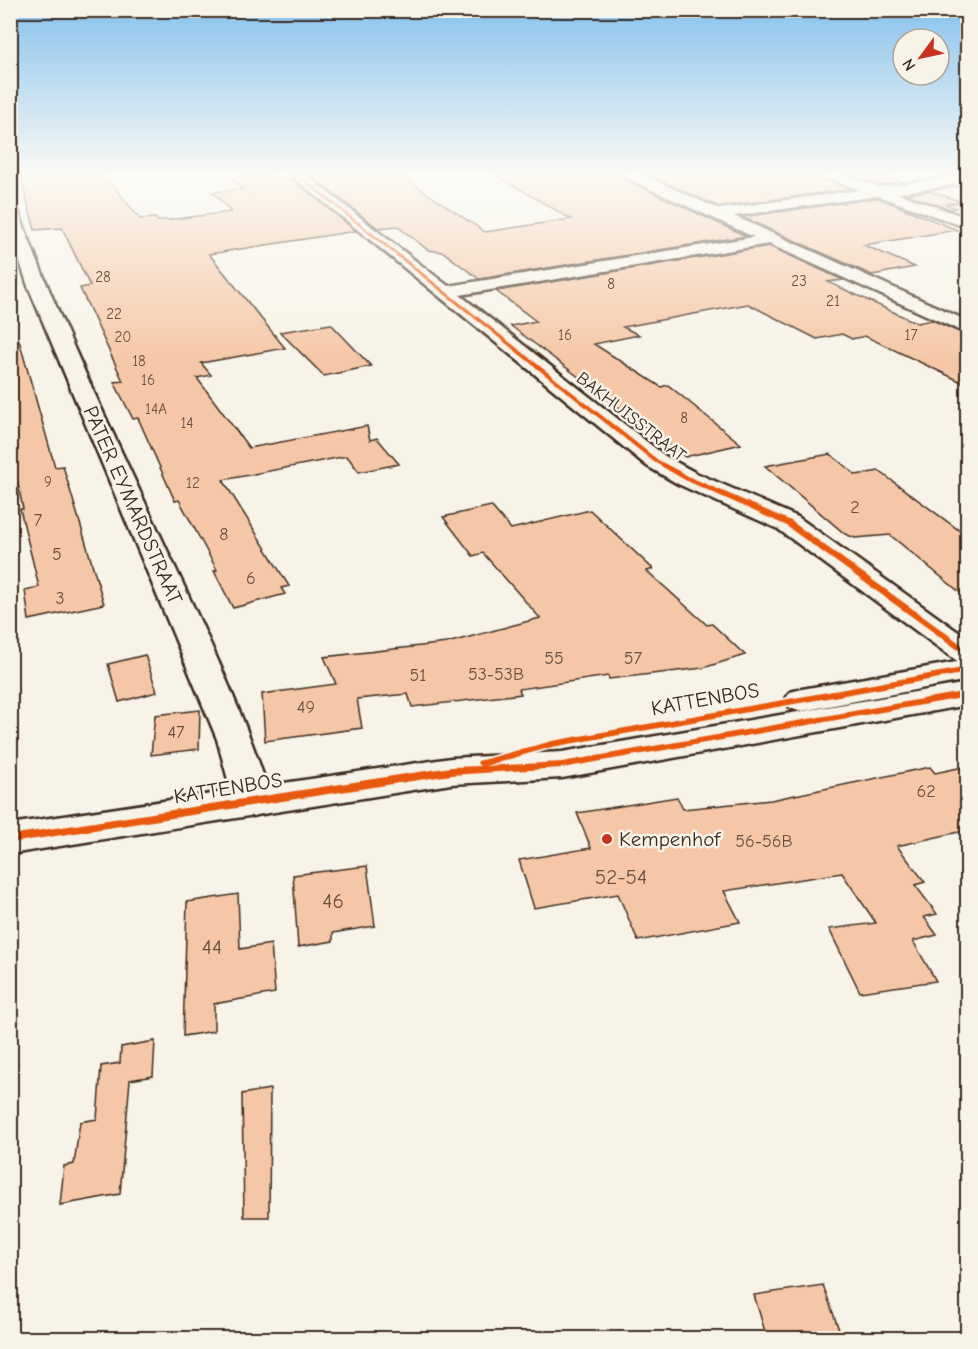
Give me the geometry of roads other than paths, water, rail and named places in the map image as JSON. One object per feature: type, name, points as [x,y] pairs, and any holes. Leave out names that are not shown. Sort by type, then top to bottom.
[{"type":"street","name":"PATER EYMARDSTRAAT","points":[[20,236],[60,342],[184,618],[235,739],[253,802]]},
{"type":"street","name":"BAKHUISSTRAAT","points":[[375,236],[656,461],[674,473],[788,523],[968,654]]},
{"type":"street","points":[[764,236],[968,328]]},
{"type":"street","points":[[446,292],[769,238]]},
{"type":"street","name":"KATTENBOS","points":[[451,771],[552,744],[968,670]]},
{"type":"street","name":"KATTENBOS","points":[[10,839],[451,771],[562,765],[968,694]]},
{"type":"place","name":"Kempenhof","points":[[607,839]]}]
